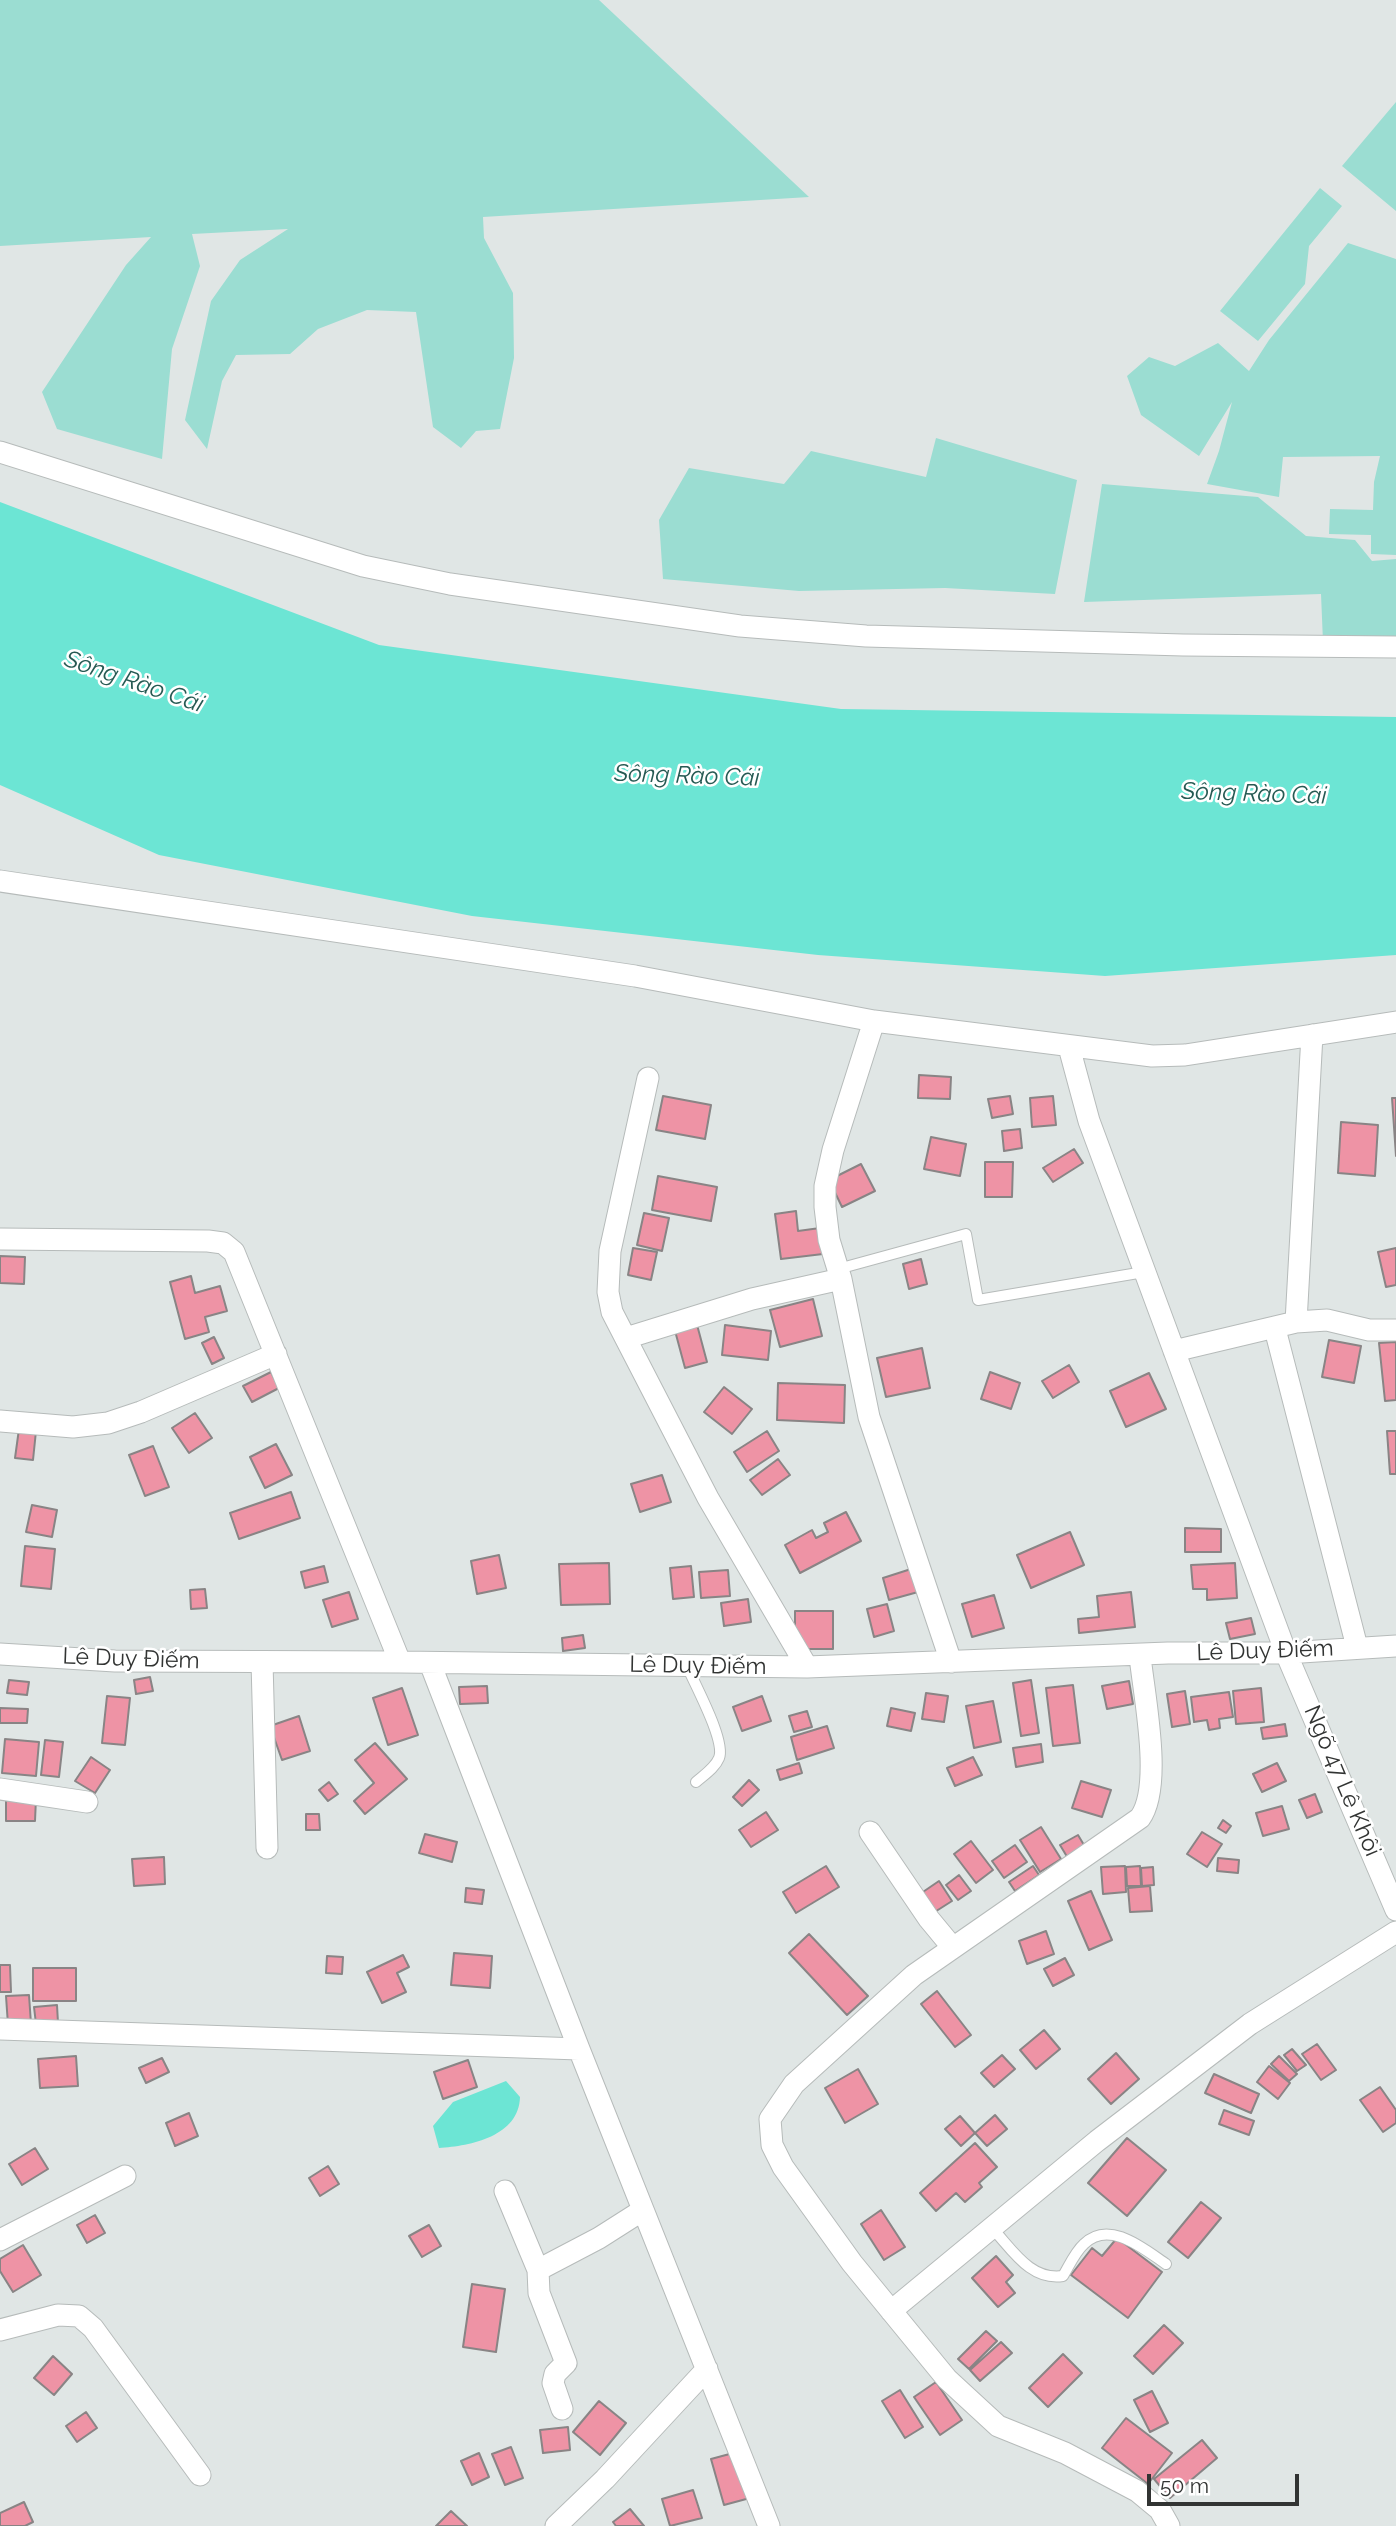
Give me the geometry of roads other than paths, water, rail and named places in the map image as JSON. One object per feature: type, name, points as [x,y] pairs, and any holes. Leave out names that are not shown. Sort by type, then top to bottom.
[{"type":"street","points":[[0,452],[363,566],[450,584],[726,624],[866,636],[1183,645],[1396,647]]},
{"type":"street","points":[[0,881],[635,976],[874,1021],[1152,1056],[1185,1055],[1396,1021]]},
{"type":"street","points":[[874,1021],[833,1150],[825,1186],[829,1240],[839,1274],[869,1417],[951,1662]]},
{"type":"street","points":[[1296,1322],[1312,1035]]},
{"type":"street","name":"Ngõ 47 Lê Khôi","points":[[1069,1047],[1088,1121],[1286,1653],[1396,1910]]},
{"type":"street","points":[[648,1077],[607,1270],[612,1312],[708,1498],[807,1667]]},
{"type":"street","points":[[0,1239],[208,1241],[223,1243],[234,1252],[400,1662]]},
{"type":"street","points":[[626,1338],[839,1274]]},
{"type":"street","points":[[1174,1351],[1296,1322],[1327,1320],[1369,1330],[1396,1330]]},
{"type":"street","points":[[1275,1329],[1357,1647]]},
{"type":"street","points":[[0,1421],[73,1427],[108,1423],[141,1412],[276,1354]]},
{"type":"street","name":"Lê Duy Điếm","points":[[0,1654],[115,1661],[807,1667],[1168,1653],[1286,1653],[1396,1646]]},
{"type":"street","points":[[1140,1656],[1151,1789],[1147,1808],[1140,1818],[914,1975],[794,2084],[770,2119],[772,2145],[783,2167],[852,2263],[947,2379],[998,2426],[1065,2453],[1137,2491],[1160,2510],[1169,2526]]},
{"type":"street","points":[[262,1662],[267,1848]]},
{"type":"street","points":[[430,1663],[579,2049],[769,2526]]},
{"type":"street","points":[[0,1789],[87,1802]]},
{"type":"street","points":[[870,1832],[922,1909],[953,1948]]},
{"type":"street","points":[[891,2311],[1097,2141],[1250,2024],[1396,1932]]},
{"type":"street","points":[[0,2029],[579,2049]]},
{"type":"street","points":[[0,2240],[125,2176]]},
{"type":"street","points":[[505,2191],[538,2270],[539,2293],[566,2362],[555,2374],[552,2383],[562,2409]]},
{"type":"street","points":[[538,2270],[599,2238],[643,2210]]},
{"type":"street","points":[[0,2330],[58,2315],[79,2316],[93,2328],[200,2475]]},
{"type":"street","points":[[556,2526],[707,2369]]},
{"type":"lane","points":[[839,1274],[966,1234],[978,1300],[1144,1272]]},
{"type":"lane","points":[[687,1666],[717,1736],[721,1755],[716,1765],[696,1782]]},
{"type":"lane","points":[[992,2228],[1024,2265],[1048,2278],[1063,2276],[1084,2243],[1102,2234],[1127,2239],[1166,2264]]},
{"type":"water","name":"Sông Rào Cái","points":[[0,502],[379,645],[841,709],[1396,717],[1396,955],[1105,976],[818,955],[472,916],[159,855],[0,785]]},
{"type":"water","points":[[506,2081],[520,2097],[518,2110],[502,2130],[465,2145],[439,2148],[433,2126],[453,2102]]}]
